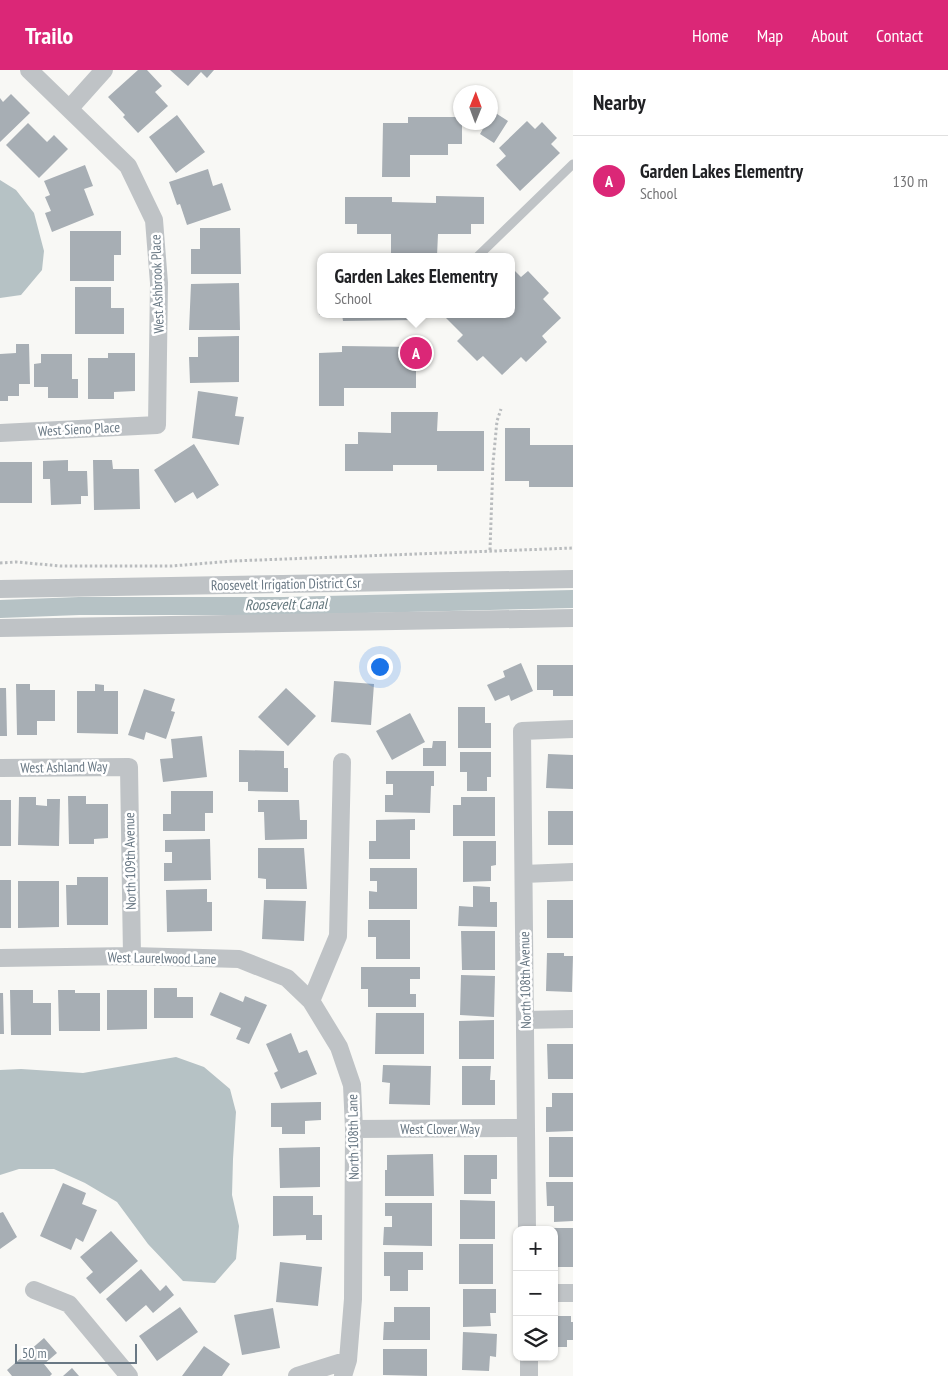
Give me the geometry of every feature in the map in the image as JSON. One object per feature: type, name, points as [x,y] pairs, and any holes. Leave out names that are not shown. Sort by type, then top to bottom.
[{"type":"street","name":"West Ashbrook Place","points":[[29,70],[128,166],[154,220],[159,283],[157,425]]},
{"type":"street","points":[[70,108],[104,70]]},
{"type":"street","name":"West Sieno Place","points":[[0,433],[157,425]]},
{"type":"street","name":"Roosevelt Irrigation District Csr","points":[[0,589],[573,579]]},
{"type":"street","points":[[0,628],[573,618]]},
{"type":"street","name":"North 108th Avenue","points":[[527,1226],[522,731],[573,729]]},
{"type":"street","points":[[311,1001],[338,936],[342,762]]},
{"type":"street","name":"West Ashland Way","points":[[0,768],[129,767]]},
{"type":"street","name":"North 109th Avenue","points":[[129,767],[132,956]]},
{"type":"street","points":[[524,874],[573,872]]},
{"type":"street","name":"West Laurelwood Lane","points":[[0,958],[132,956],[239,960],[287,978],[311,1001]]},
{"type":"street","name":"North 108th Lane","points":[[311,1001],[339,1047],[352,1085],[354,1129],[353,1299],[346,1368]]},
{"type":"street","points":[[525,1020],[573,1019]]},
{"type":"street","name":"West Clover Way","points":[[354,1129],[526,1128]]},
{"type":"street","points":[[34,1290],[69,1304],[129,1376]]},
{"type":"street","points":[[558,1293],[573,1293]]},
{"type":"street","points":[[529,1361],[529,1376]]},
{"type":"street","points":[[297,1376],[346,1368]]},
{"type":"lane","points":[[481,253],[573,164]]},
{"type":"path","points":[[490,550],[496,429],[501,409]]},
{"type":"path","points":[[0,563],[16,562],[61,566],[172,566],[233,561],[573,548]]},
{"type":"shaded area","points":[[0,180],[16,190],[34,213],[44,251],[42,270],[21,295],[0,298]]},
{"type":"shaded area","points":[[176,1057],[204,1067],[230,1089],[236,1112],[232,1195],[239,1226],[236,1259],[215,1283],[183,1281],[148,1244],[117,1202],[85,1183],[54,1169],[19,1169],[0,1175],[0,1070],[21,1069],[83,1073]]},
{"type":"building","points":[[138,70],[147,70],[162,86],[155,92],[168,106],[138,133],[123,117],[125,115],[108,97]]},
{"type":"building","points":[[170,70],[214,70],[207,78],[201,72],[188,86]]},
{"type":"building","points":[[11,94],[30,113],[0,142],[0,98],[3,102]]},
{"type":"building","points":[[177,115],[205,152],[176,173],[149,137]]},
{"type":"building","points":[[498,115],[508,121],[494,143],[480,134],[482,130],[498,130]]},
{"type":"building","points":[[408,117],[453,117],[453,130],[462,130],[462,144],[448,144],[448,155],[410,155],[410,177],[382,177],[383,123],[408,123]]},
{"type":"building","points":[[527,121],[535,129],[542,122],[557,138],[551,144],[560,153],[520,191],[496,165],[506,156],[499,148]]},
{"type":"building","points":[[28,123],[47,142],[54,135],[68,149],[39,178],[6,145]]},
{"type":"building","points":[[85,165],[93,186],[84,189],[94,215],[52,232],[45,213],[51,211],[45,197],[50,195],[44,181]]},
{"type":"building","points":[[208,169],[213,186],[222,183],[231,210],[187,225],[180,204],[177,205],[169,182]]},
{"type":"building","points":[[436,196],[484,197],[484,224],[471,224],[471,234],[438,234],[437,253],[391,253],[391,234],[357,234],[357,224],[345,224],[345,197],[392,197],[392,202],[436,203]]},
{"type":"building","points":[[200,228],[240,228],[241,274],[191,274],[191,249],[200,249]]},
{"type":"building","points":[[70,231],[121,231],[121,255],[114,255],[114,281],[70,281]]},
{"type":"building","points":[[515,271],[521,277],[528,271],[549,293],[543,299],[561,318],[542,336],[547,342],[526,362],[521,357],[502,375],[483,356],[477,361],[457,341],[463,335],[446,318],[515,318]]},
{"type":"building","points":[[239,283],[240,330],[189,330],[191,284]]},
{"type":"building","points":[[75,287],[111,287],[111,308],[124,308],[124,334],[75,334]]},
{"type":"building","points":[[343,318],[415,318],[415,320],[343,321]]},
{"type":"building","points":[[239,336],[239,382],[190,383],[189,357],[198,357],[198,337]]},
{"type":"building","points":[[16,344],[29,344],[30,384],[19,384],[19,396],[8,396],[8,401],[0,401],[0,354],[16,353]]},
{"type":"building","points":[[342,346],[416,347],[416,388],[344,388],[344,406],[319,406],[319,353],[342,352]]},
{"type":"building","points":[[108,353],[135,353],[135,391],[114,392],[114,399],[88,399],[88,358],[108,358]]},
{"type":"building","points":[[41,354],[72,354],[72,379],[78,379],[78,398],[48,398],[48,387],[34,387],[34,364],[41,363]]},
{"type":"building","points":[[198,391],[238,397],[235,416],[244,417],[239,445],[192,438]]},
{"type":"building","points":[[391,412],[438,412],[437,431],[484,431],[484,471],[437,471],[437,465],[393,465],[393,471],[345,471],[345,444],[358,444],[358,432],[391,433]]},
{"type":"building","points":[[505,428],[530,428],[530,445],[573,445],[573,487],[529,487],[529,481],[505,481]]},
{"type":"building","points":[[194,444],[219,485],[197,499],[193,492],[175,503],[154,470]]},
{"type":"building","points":[[68,460],[68,471],[87,471],[88,496],[81,496],[81,504],[51,505],[50,479],[43,479],[43,461]]},
{"type":"building","points":[[93,460],[112,460],[113,469],[139,469],[140,509],[94,510]]},
{"type":"building","points":[[0,462],[32,462],[32,503],[0,503]]},
{"type":"building","points":[[521,663],[533,691],[511,701],[509,695],[495,701],[487,685],[505,677],[503,671]]},
{"type":"building","points":[[537,665],[573,665],[573,696],[553,696],[553,690],[537,690]]},
{"type":"building","points":[[334,681],[374,684],[371,725],[331,722]]},
{"type":"building","points":[[16,684],[30,684],[30,690],[55,690],[55,721],[37,721],[37,735],[17,735]]},
{"type":"building","points":[[95,684],[104,685],[104,691],[118,691],[118,734],[77,733],[77,691],[95,691]]},
{"type":"building","points":[[0,688],[6,688],[7,736],[0,736]]},
{"type":"building","points":[[286,688],[316,716],[288,746],[258,717]]},
{"type":"building","points":[[144,689],[175,699],[171,711],[175,712],[166,739],[146,732],[144,740],[128,735]]},
{"type":"building","points":[[458,707],[485,707],[485,723],[491,723],[491,748],[458,748]]},
{"type":"building","points":[[410,713],[425,742],[392,760],[376,731]]},
{"type":"building","points":[[202,736],[207,777],[163,782],[160,759],[173,758],[171,739]]},
{"type":"building","points":[[433,741],[446,741],[446,766],[423,766],[423,748],[432,748]]},
{"type":"building","points":[[239,750],[284,751],[284,768],[288,768],[288,792],[248,791],[248,782],[239,782]]},
{"type":"building","points":[[460,752],[491,752],[491,777],[487,777],[487,791],[467,791],[467,772],[460,772]]},
{"type":"building","points":[[548,754],[573,755],[573,789],[546,788]]},
{"type":"building","points":[[386,771],[434,771],[434,786],[431,786],[430,813],[385,812],[385,795],[393,795],[393,784],[386,784]]},
{"type":"building","points":[[171,791],[213,791],[213,813],[205,813],[205,831],[163,831],[163,814],[171,814]]},
{"type":"building","points":[[68,796],[86,796],[86,804],[108,804],[108,838],[94,839],[94,844],[69,844]]},
{"type":"building","points":[[19,797],[36,797],[36,805],[47,806],[47,799],[60,799],[59,846],[18,845]]},
{"type":"building","points":[[461,797],[495,797],[495,836],[453,836],[453,805],[461,805]]},
{"type":"building","points":[[0,800],[11,800],[11,846],[0,846]]},
{"type":"building","points":[[258,800],[299,800],[300,820],[307,820],[307,839],[265,840],[264,812],[258,812]]},
{"type":"building","points":[[548,811],[573,811],[573,845],[548,845]]},
{"type":"building","points":[[415,819],[415,830],[410,830],[410,859],[369,859],[369,841],[376,841],[376,820]]},
{"type":"building","points":[[210,839],[211,880],[164,881],[164,863],[172,863],[172,852],[165,852],[165,840]]},
{"type":"building","points":[[463,841],[496,841],[496,865],[491,866],[491,881],[463,882]]},
{"type":"building","points":[[258,848],[304,848],[307,889],[266,889],[266,879],[258,878]]},
{"type":"building","points":[[370,868],[417,868],[417,909],[369,909],[369,891],[377,892],[377,881],[370,881]]},
{"type":"building","points":[[77,877],[108,877],[108,925],[67,925],[66,885],[77,885]]},
{"type":"building","points":[[0,880],[11,880],[11,928],[0,928]]},
{"type":"building","points":[[18,881],[59,881],[59,927],[18,928]]},
{"type":"building","points":[[473,886],[490,887],[490,902],[497,902],[497,927],[458,926],[459,906],[473,907]]},
{"type":"building","points":[[207,889],[207,902],[212,902],[212,931],[167,932],[166,890]]},
{"type":"building","points":[[264,900],[306,901],[304,941],[262,939]]},
{"type":"building","points":[[547,900],[573,900],[573,938],[547,938]]},
{"type":"building","points":[[368,920],[410,920],[410,959],[376,959],[376,937],[368,937]]},
{"type":"building","points":[[461,931],[495,931],[495,970],[462,970]]},
{"type":"building","points":[[547,953],[564,953],[564,956],[573,956],[572,992],[546,991]]},
{"type":"building","points":[[361,967],[420,967],[420,979],[410,979],[410,994],[416,994],[416,1007],[368,1007],[368,989],[361,989]]},
{"type":"building","points":[[461,975],[495,976],[494,1017],[460,1015]]},
{"type":"building","points":[[154,988],[177,988],[177,997],[193,997],[193,1018],[154,1018]]},
{"type":"building","points":[[10,990],[33,990],[33,1003],[51,1003],[51,1035],[11,1035]]},
{"type":"building","points":[[58,990],[75,990],[75,993],[100,993],[100,1031],[59,1031]]},
{"type":"building","points":[[107,990],[147,990],[147,1029],[107,1030]]},
{"type":"building","points":[[220,992],[243,1002],[245,996],[267,1005],[249,1044],[236,1039],[241,1028],[210,1015]]},
{"type":"building","points":[[0,993],[3,993],[4,1034],[0,1034]]},
{"type":"building","points":[[376,1013],[424,1013],[424,1054],[375,1054]]},
{"type":"building","points":[[494,1020],[494,1059],[459,1059],[459,1021]]},
{"type":"building","points":[[291,1033],[299,1053],[307,1050],[317,1074],[281,1089],[274,1073],[278,1071],[266,1044]]},
{"type":"building","points":[[547,1044],[573,1044],[573,1079],[548,1079]]},
{"type":"building","points":[[383,1065],[431,1066],[430,1105],[389,1104],[390,1083],[382,1082]]},
{"type":"building","points":[[462,1066],[491,1066],[490,1080],[495,1080],[495,1105],[462,1105]]},
{"type":"building","points":[[552,1093],[573,1093],[573,1131],[546,1132],[546,1107],[552,1107]]},
{"type":"building","points":[[321,1102],[321,1120],[305,1121],[305,1134],[282,1134],[282,1127],[271,1127],[271,1103]]},
{"type":"building","points":[[549,1137],[573,1137],[573,1177],[549,1177]]},
{"type":"building","points":[[320,1147],[320,1187],[280,1188],[279,1148]]},
{"type":"building","points":[[433,1154],[434,1196],[385,1196],[387,1155]]},
{"type":"building","points":[[464,1155],[497,1155],[497,1179],[491,1179],[491,1194],[464,1194]]},
{"type":"building","points":[[546,1182],[573,1182],[573,1221],[554,1222],[554,1206],[547,1206]]},
{"type":"building","points":[[63,1183],[86,1193],[82,1204],[97,1210],[83,1242],[76,1238],[71,1250],[40,1236]]},
{"type":"building","points":[[273,1196],[313,1196],[313,1215],[322,1215],[322,1240],[306,1240],[306,1235],[273,1236]]},
{"type":"building","points":[[460,1200],[495,1201],[495,1239],[460,1239]]},
{"type":"building","points":[[385,1203],[432,1203],[432,1246],[383,1245],[384,1227],[392,1227],[392,1216],[385,1216]]},
{"type":"building","points":[[3,1212],[17,1237],[0,1249],[0,1213]]},
{"type":"building","points":[[558,1228],[573,1228],[573,1267],[558,1267]]},
{"type":"building","points":[[111,1231],[138,1261],[100,1294],[86,1278],[93,1272],[80,1257]]},
{"type":"building","points":[[459,1244],[493,1244],[493,1284],[459,1284]]},
{"type":"building","points":[[384,1252],[423,1252],[423,1270],[408,1270],[408,1291],[390,1291],[390,1276],[384,1276]]},
{"type":"building","points":[[280,1262],[322,1267],[318,1306],[276,1302]]},
{"type":"building","points":[[141,1269],[160,1291],[166,1285],[174,1295],[153,1313],[146,1305],[126,1322],[106,1299]]},
{"type":"building","points":[[463,1289],[496,1289],[496,1313],[490,1313],[491,1326],[463,1327]]},
{"type":"building","points":[[180,1307],[198,1332],[157,1361],[139,1336]]},
{"type":"building","points":[[394,1307],[430,1307],[430,1340],[383,1340],[384,1322],[394,1322]]},
{"type":"building","points":[[273,1308],[280,1348],[242,1355],[234,1315]]},
{"type":"building","points":[[558,1316],[571,1316],[571,1322],[573,1322],[573,1340],[567,1340],[567,1347],[558,1347]]},
{"type":"building","points":[[463,1332],[497,1334],[496,1357],[490,1356],[489,1371],[462,1370]]},
{"type":"building","points":[[44,1338],[57,1353],[44,1364],[52,1374],[50,1376],[12,1376],[7,1370]]},
{"type":"building","points":[[204,1346],[230,1364],[222,1376],[182,1376]]},
{"type":"building","points":[[383,1349],[427,1349],[427,1376],[383,1375]]},
{"type":"building","points":[[72,1368],[79,1376],[63,1376]]},
{"type":"waterway","name":"Roosevelt Canal","points":[[0,609],[79,606],[284,606],[573,599]]},
{"type":"place","name":"Garden Lakes Elementry","points":[[416,353]]}]
